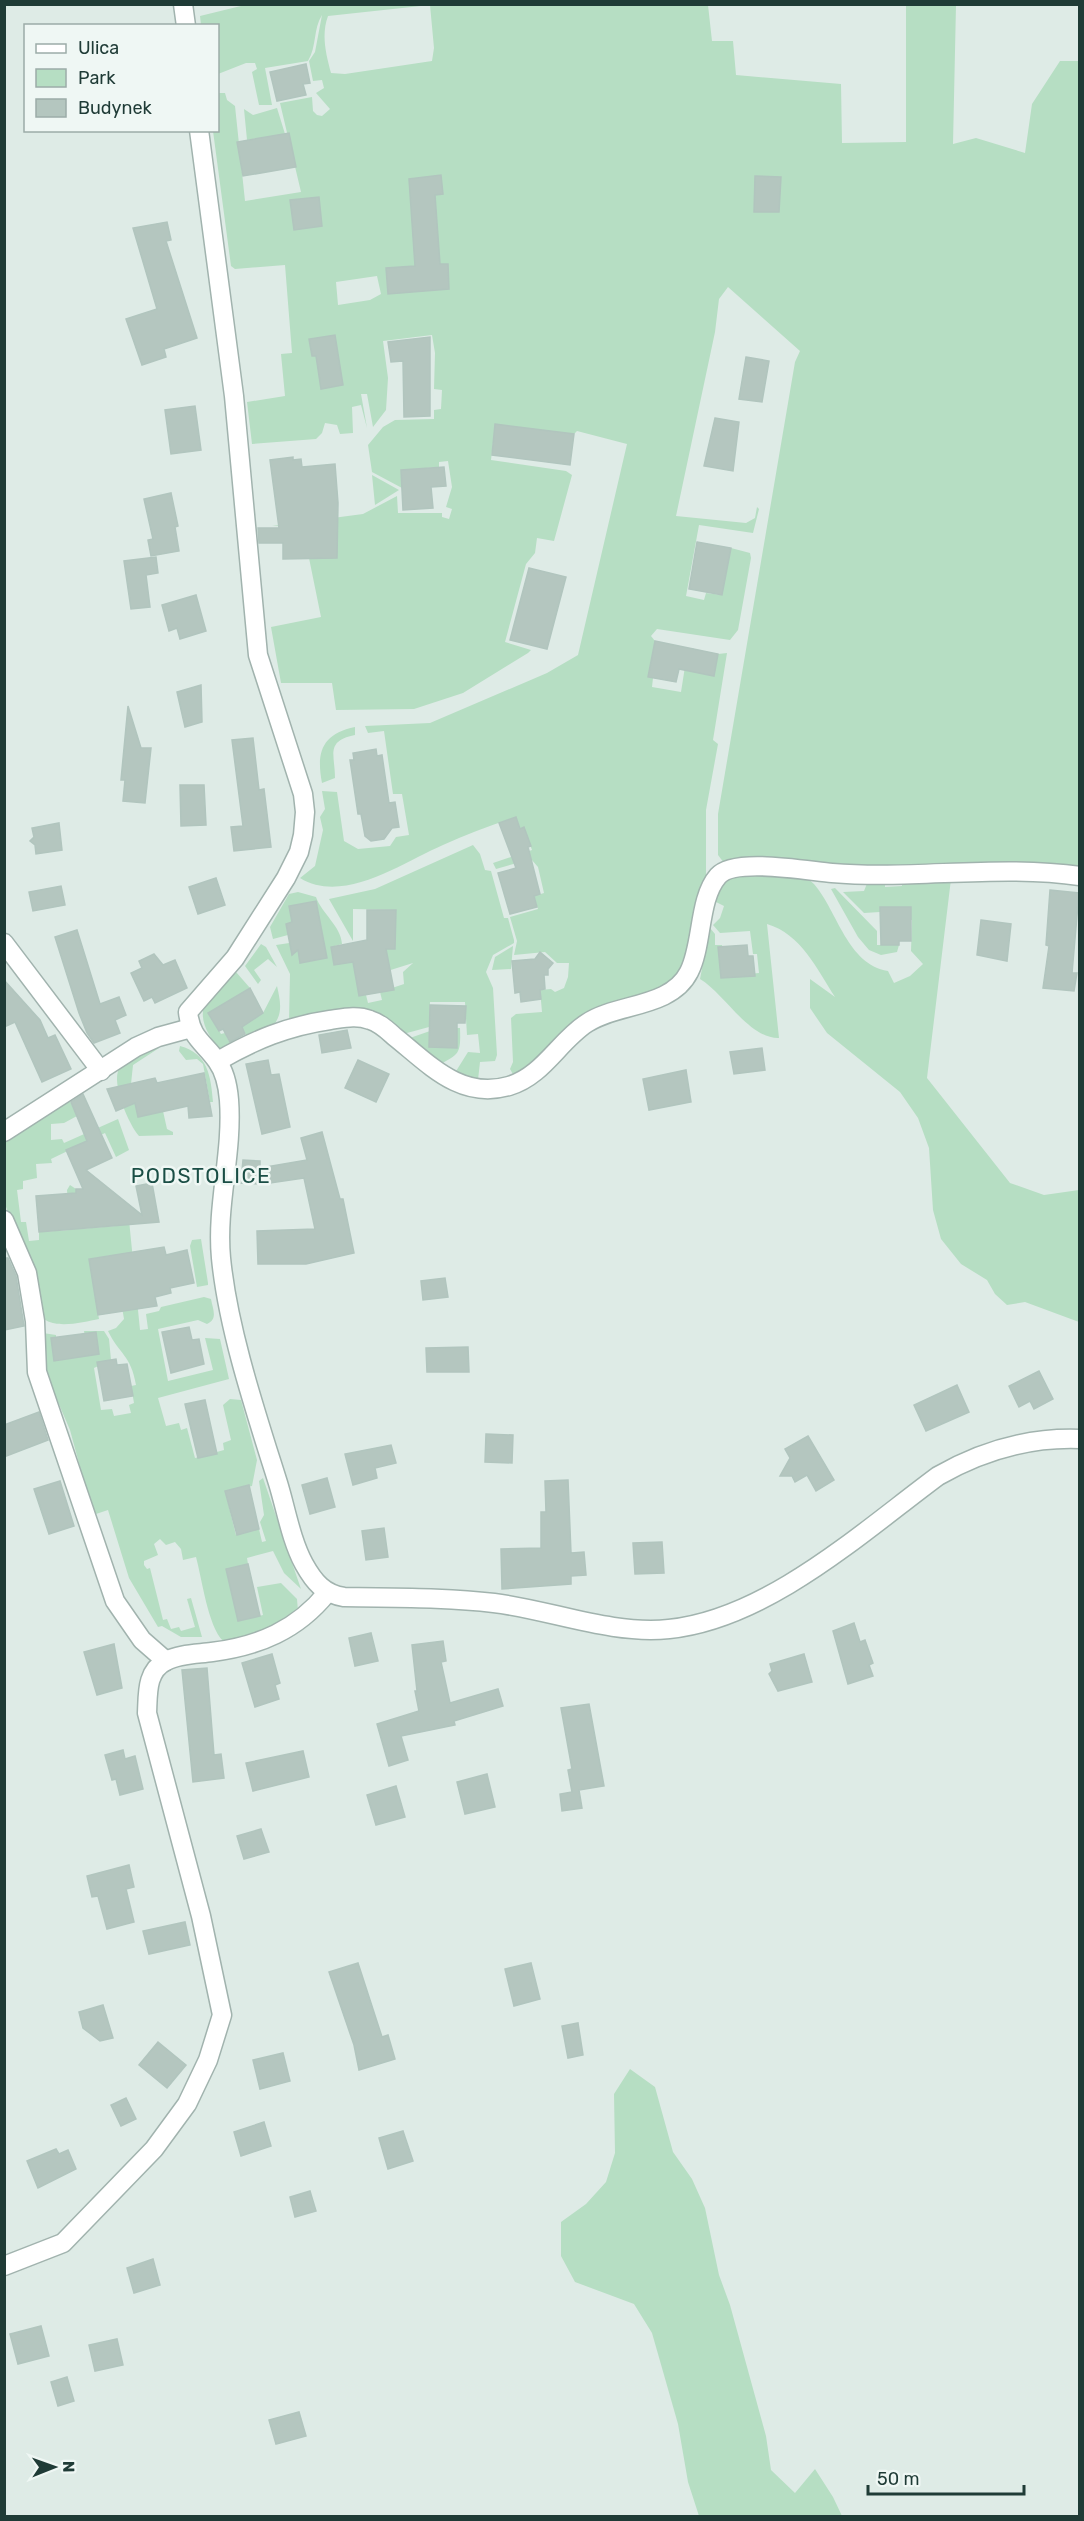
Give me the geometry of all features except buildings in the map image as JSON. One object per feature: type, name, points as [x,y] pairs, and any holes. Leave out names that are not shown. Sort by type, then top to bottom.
[{"type":"street","points":[[183,4],[186,24]]},
{"type":"street","points":[[199,132],[234,396],[258,655],[294,765],[305,812],[299,852],[286,878],[235,958],[189,1008],[191,1028],[201,1045],[218,1061],[229,1100],[229,1138],[220,1225],[221,1256],[229,1304],[270,1458],[298,1549],[314,1579],[327,1593],[344,1597],[495,1603],[631,1628],[671,1629],[736,1611],[778,1592],[938,1476],[967,1461],[1006,1447],[1037,1440],[1080,1439]]},
{"type":"street","points":[[218,1061],[248,1043],[281,1029],[358,1017],[382,1025],[449,1080],[464,1088],[496,1089],[524,1080],[586,1024],[603,1015],[647,1002],[674,989],[682,982],[695,955],[709,893],[717,876],[726,870],[758,866],[844,874],[1030,872],[1080,876]]},
{"type":"street","points":[[4,943],[101,1071]]},
{"type":"street","points":[[4,1132],[136,1047],[158,1037],[191,1028]]},
{"type":"street","points":[[4,1220],[27,1274],[35,1321],[37,1372],[115,1601],[142,1640],[166,1661]]},
{"type":"street","points":[[4,2266],[63,2243],[154,2149],[187,2104],[208,2060],[222,2015],[201,1916],[147,1713],[148,1680],[166,1661],[246,1646],[272,1635],[303,1619],[327,1593]]},
{"type":"green space","points":[[249,4],[708,5],[712,41],[733,41],[736,75],[841,84],[842,143],[906,142],[906,5],[956,5],[953,144],[976,138],[1025,153],[1032,104],[1060,61],[1079,61],[1079,871],[724,863],[718,855],[718,814],[795,362],[800,351],[728,287],[719,299],[715,332],[676,516],[746,523],[755,518],[757,507],[759,509],[753,533],[699,525],[686,596],[704,600],[706,593],[722,595],[731,548],[750,553],[738,630],[730,640],[657,629],[651,636],[655,641],[648,676],[653,678],[652,687],[681,692],[687,654],[693,648],[714,676],[718,654],[727,653],[713,740],[718,744],[706,810],[706,880],[691,946],[680,977],[514,1076],[510,1069],[513,1062],[511,1018],[516,1014],[542,1012],[540,990],[551,989],[555,992],[564,988],[569,963],[557,963],[545,952],[514,955],[517,941],[510,917],[538,909],[534,896],[544,893],[538,867],[531,859],[496,869],[493,863],[532,850],[524,828],[520,829],[516,817],[461,837],[392,870],[354,884],[335,887],[317,885],[300,878],[315,866],[323,830],[320,817],[325,809],[322,791],[337,792],[344,841],[358,849],[390,846],[396,837],[409,835],[402,794],[393,794],[384,731],[368,733],[365,726],[430,723],[547,673],[578,655],[627,444],[577,431],[574,434],[495,425],[491,460],[566,471],[572,475],[554,541],[537,538],[535,553],[526,564],[505,642],[531,650],[528,653],[463,693],[414,709],[336,710],[332,683],[281,683],[271,627],[321,617],[309,558],[336,527],[272,526],[363,514],[397,496],[398,513],[442,513],[442,517],[449,519],[452,509],[446,507],[452,487],[448,461],[439,462],[439,467],[401,470],[402,488],[372,472],[368,445],[383,427],[395,420],[434,419],[434,410],[441,409],[442,390],[434,389],[435,353],[432,335],[383,341],[388,378],[386,410],[373,427],[367,394],[361,394],[367,428],[361,405],[352,407],[353,433],[340,434],[337,425],[325,423],[322,433],[316,439],[252,444],[247,402],[285,396],[281,354],[292,353],[285,265],[235,269],[231,266],[213,132],[219,132],[219,93],[225,93],[227,100],[235,106],[245,201],[301,192],[280,103],[312,97],[313,111],[317,115],[322,116],[330,109],[316,93],[324,88],[322,80],[313,81],[309,61],[315,52],[322,15],[308,61],[265,68],[272,105],[259,105],[252,72],[257,69],[255,63],[246,63],[219,74],[219,24],[201,24],[200,16]],"holes":[[[430,5],[434,48],[432,61],[345,74],[331,73],[326,52],[326,23],[328,16]],[[377,276],[381,294],[370,300],[338,305],[336,282]]]},
{"type":"green space","points":[[277,108],[285,134],[247,140],[244,109],[253,115]]},
{"type":"green space","points":[[372,475],[399,490],[375,505]]},
{"type":"green space","points":[[355,727],[355,735],[335,745],[333,756],[335,778],[322,783],[320,762],[324,746],[335,734]]},
{"type":"green space","points":[[473,845],[480,854],[485,870],[491,871],[504,918],[508,918],[514,940],[514,943],[493,955],[486,972],[493,988],[497,1055],[495,1061],[480,1062],[478,1080],[492,1079],[490,1084],[453,1076],[468,1052],[480,1053],[478,1034],[467,1035],[465,1002],[430,1002],[429,1027],[407,1033],[404,1037],[388,1024],[289,1022],[290,974],[276,945],[296,942],[301,963],[327,958],[316,901],[289,906],[293,922],[286,924],[288,935],[273,939],[270,927],[289,894],[298,892],[316,897],[341,938],[342,944],[331,947],[334,965],[345,963],[349,953],[355,966],[359,996],[366,995],[368,1003],[382,1000],[380,992],[404,984],[403,972],[413,963],[381,973],[383,949],[395,949],[396,910],[353,909],[353,941],[329,899],[375,889]]},
{"type":"green space","points":[[745,872],[807,878],[822,895],[853,948],[874,966],[888,971],[894,983],[910,976],[923,964],[911,951],[912,920],[909,920],[909,908],[911,907],[881,907],[880,912],[864,913],[843,892],[864,891],[868,881],[885,881],[885,887],[902,886],[902,881],[951,879],[927,1078],[1010,1183],[1044,1195],[1079,1190],[1079,1322],[1025,1302],[1007,1305],[995,1294],[987,1280],[961,1264],[941,1239],[933,1210],[929,1148],[918,1118],[900,1092],[827,1033],[810,1008],[810,979],[835,997],[815,964],[799,944],[779,929],[767,924],[779,1038],[757,1031],[700,979],[710,928],[715,934],[715,945],[722,945],[725,976],[759,973],[757,954],[753,954],[750,931],[720,933],[713,925],[720,918],[724,906],[712,900],[724,881]]},
{"type":"green space","points":[[835,888],[877,931],[877,945],[899,945],[897,952],[881,955],[869,950],[858,937],[831,889]]},
{"type":"green space","points":[[261,944],[266,947],[277,967],[268,959],[254,970],[261,980],[258,984],[245,966]]},
{"type":"green space","points":[[513,946],[511,969],[492,970],[495,957]]},
{"type":"green space","points":[[236,972],[250,988],[209,1013],[221,1034],[225,1033],[230,1043],[246,1035],[241,1025],[263,1013],[277,986],[280,1012],[272,1027],[220,1050],[206,1028],[203,1010],[205,1003]]},
{"type":"green space","points":[[457,1028],[460,1028],[460,1037],[457,1053],[437,1066],[407,1039],[430,1031],[429,1047],[457,1048]]},
{"type":"green space","points":[[155,1045],[159,1048],[133,1065],[131,1084],[163,1111],[167,1129],[173,1132],[173,1135],[139,1136],[122,1104],[117,1075],[126,1062]]},
{"type":"green space","points":[[180,1046],[197,1054],[202,1060],[209,1075],[213,1102],[210,1102],[203,1064],[197,1059],[186,1060],[179,1051]]},
{"type":"green space","points":[[69,1099],[77,1116],[64,1123],[51,1124],[51,1140],[62,1139],[64,1143],[118,1119],[129,1150],[116,1157],[105,1133],[51,1159],[52,1163],[36,1164],[37,1178],[23,1181],[23,1189],[17,1190],[21,1222],[26,1222],[29,1241],[39,1240],[39,1232],[70,1230],[67,1190],[70,1185],[76,1189],[79,1229],[116,1226],[128,1210],[140,1330],[148,1329],[146,1314],[159,1311],[161,1307],[204,1297],[211,1299],[214,1317],[207,1324],[198,1320],[158,1329],[168,1381],[213,1370],[205,1338],[220,1339],[229,1379],[158,1398],[166,1426],[179,1423],[181,1430],[187,1428],[195,1458],[224,1450],[223,1443],[231,1440],[223,1405],[230,1399],[241,1400],[257,1460],[252,1486],[225,1491],[236,1535],[259,1529],[262,1542],[266,1541],[260,1522],[264,1515],[259,1481],[263,1478],[301,1589],[284,1573],[273,1551],[247,1558],[248,1564],[227,1569],[239,1621],[263,1615],[257,1587],[281,1583],[297,1599],[298,1611],[260,1635],[223,1641],[209,1614],[196,1557],[183,1560],[181,1549],[175,1542],[166,1545],[160,1539],[154,1544],[158,1555],[144,1561],[144,1565],[147,1569],[150,1568],[163,1620],[167,1619],[171,1629],[179,1627],[181,1631],[195,1627],[187,1599],[191,1598],[202,1637],[181,1637],[162,1626],[158,1627],[129,1578],[108,1510],[93,1515],[70,1430],[43,1367],[43,1333],[56,1335],[56,1338],[51,1339],[55,1361],[98,1354],[96,1336],[85,1337],[84,1331],[104,1331],[109,1339],[111,1360],[94,1368],[101,1410],[112,1409],[114,1416],[131,1413],[129,1405],[134,1403],[131,1386],[136,1385],[134,1375],[128,1361],[108,1331],[116,1328],[124,1319],[113,1255],[89,1259],[99,1319],[71,1324],[49,1322],[44,1319],[5,1204],[4,1144],[17,1131]]},
{"type":"green space","points":[[201,1239],[208,1285],[197,1287],[190,1246],[192,1240]]},
{"type":"green space","points":[[630,2069],[655,2087],[673,2152],[692,2179],[705,2208],[719,2275],[730,2305],[766,2436],[771,2470],[795,2493],[815,2469],[842,2516],[699,2516],[688,2482],[678,2424],[652,2333],[634,2304],[575,2282],[561,2256],[561,2222],[586,2204],[606,2182],[615,2153],[614,2094]]},
{"type":"district","name":"PODSTOLICE","points":[[201,1175]]}]
